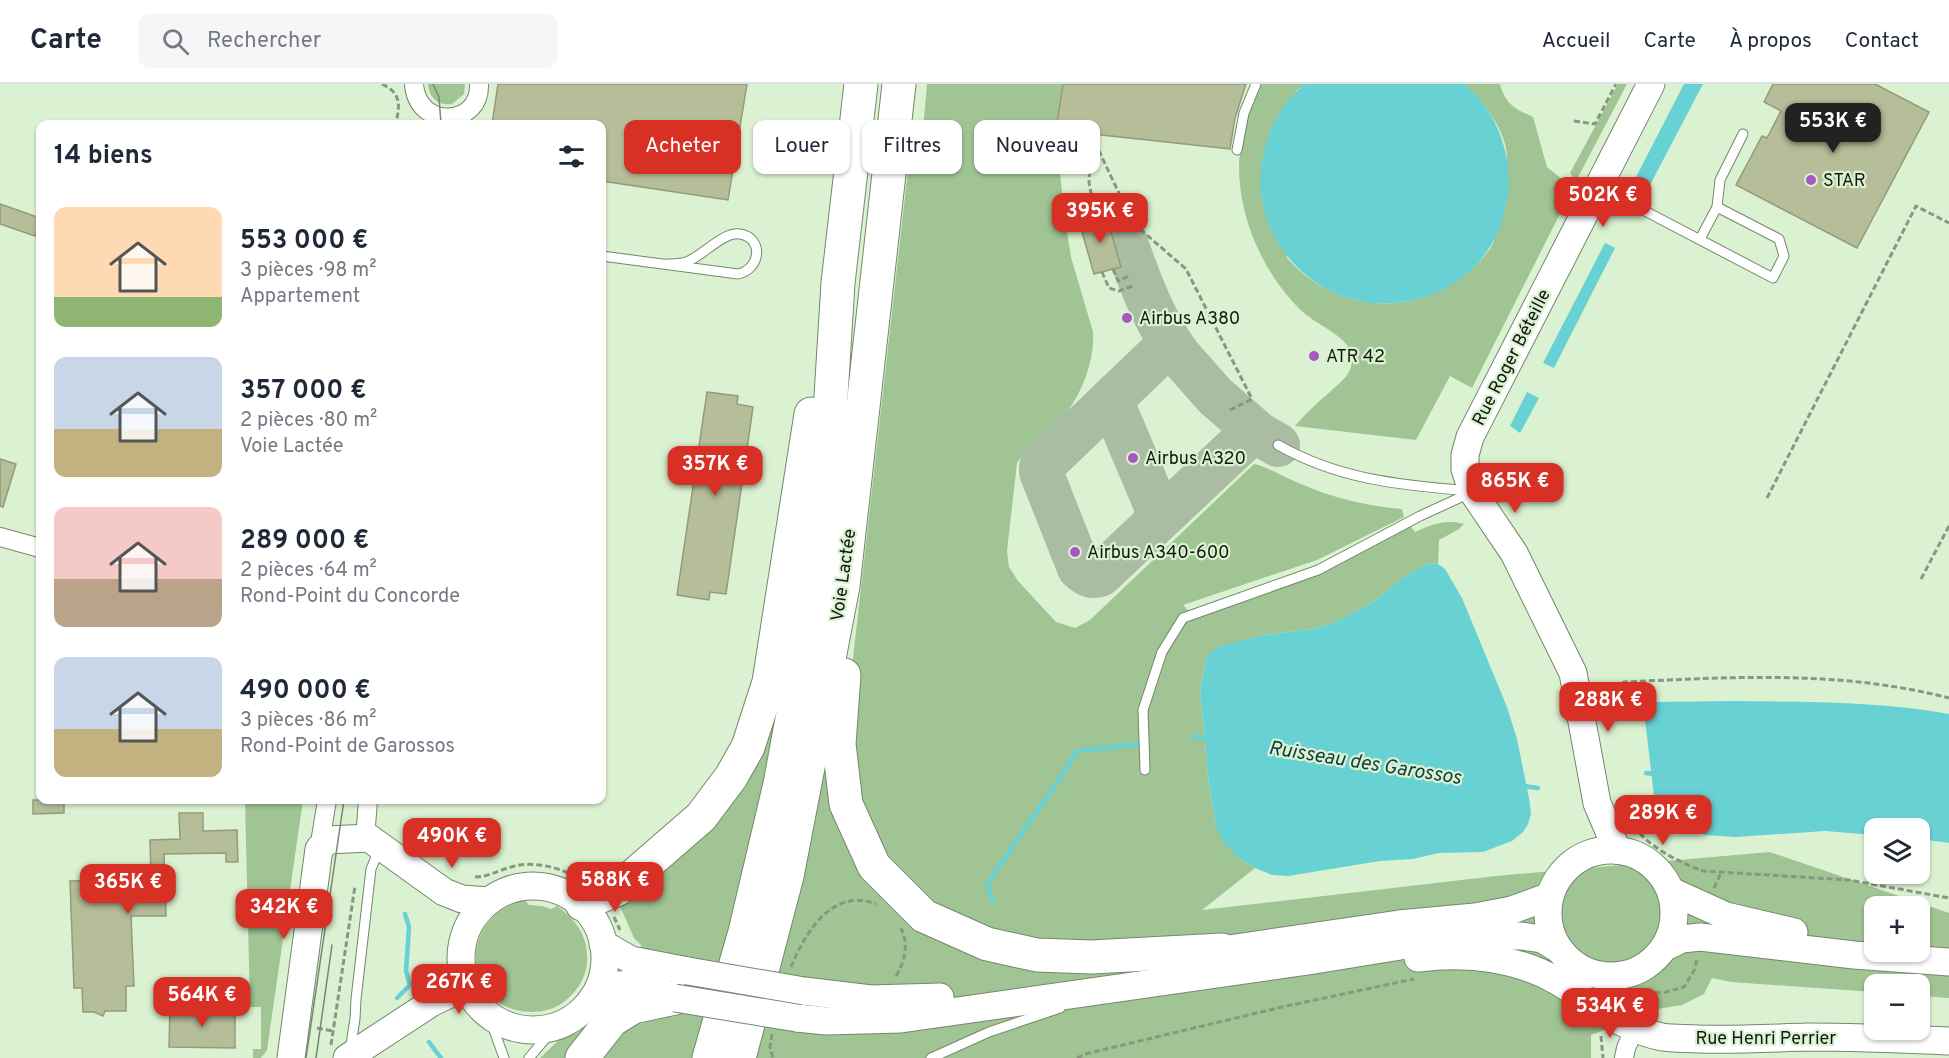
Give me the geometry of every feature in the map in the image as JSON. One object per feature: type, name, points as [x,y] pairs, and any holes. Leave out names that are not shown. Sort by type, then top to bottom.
[{"type":"highway","name":"Voie Lactée","points":[[710,1058],[745,932],[780,784],[797,692],[825,493],[838,283],[861,84]]},
{"type":"highway","name":"Voie Lactée","points":[[738,1058],[787,876],[843,586],[899,84]]},
{"type":"highway","points":[[584,894],[618,889],[701,816],[731,777],[748,747],[769,682],[810,420],[838,283]]},
{"type":"highway","points":[[843,586],[847,627],[839,744],[846,804],[874,866],[924,916],[987,944],[1037,955],[1091,957],[1222,950]]},
{"type":"highway","points":[[582,1058],[612,1020],[633,1007],[681,984]]},
{"type":"main road","name":"Rue Roger Béteille","points":[[1617,850],[1597,802],[1572,673],[1514,553],[1472,491],[1466,470],[1465,455],[1470,437],[1651,84]]},
{"type":"main road","name":"Rue Roger Béteille","points":[[1587,854],[1597,802]]},
{"type":"main road","points":[[291,1058],[319,849],[328,840],[369,838],[444,892],[462,899],[489,901]]},
{"type":"main road","points":[[1560,950],[1551,933],[1548,915],[1550,896],[1558,878],[1570,864],[1587,854],[1602,850],[1617,850],[1640,856],[1658,871],[1671,891],[1674,917],[1665,947]]},
{"type":"main road","points":[[592,999],[601,982],[605,963],[599,930],[584,894],[566,894],[546,888],[526,887],[506,891],[489,901],[472,919],[463,940],[461,968],[466,986],[478,1005],[489,1016],[510,1027],[532,1030],[555,1027],[577,1015],[592,999],[609,987],[628,985],[656,989],[681,984],[804,991],[871,999],[939,997],[1163,964],[1222,950],[1399,924],[1475,917],[1512,910],[1550,896]]},
{"type":"main road","points":[[1671,891],[1716,912],[1747,922],[1864,944]]},
{"type":"main road","points":[[603,944],[622,957],[681,984],[797,1018],[826,1021],[901,1019],[1315,960],[1468,935],[1521,936],[1542,939],[1560,950],[1575,965],[1594,974],[1614,976],[1634,972],[1651,962],[1665,947],[1682,939],[1700,936],[1854,955],[1945,962]]},
{"type":"main road","name":"Rue Henri Perrier","points":[[1315,960],[1330,966],[1365,965],[1438,956],[1489,957],[1512,962],[1559,982],[1590,1005],[1634,1030],[1664,1037],[1809,1037],[1949,1041]]},
{"type":"main road","points":[[1930,959],[1945,962]]},
{"type":"main road","points":[[344,1055],[431,1003],[466,986]]},
{"type":"street","points":[[414,84],[415,93],[425,118],[434,116],[450,118],[466,112],[477,98],[479,84]]},
{"type":"street","points":[[469,120],[472,106]]},
{"type":"street","points":[[0,537],[36,547]]},
{"type":"street","points":[[319,849],[326,804]]},
{"type":"street","points":[[368,804],[366,825],[369,838]]},
{"type":"street","points":[[1624,1058],[1634,1030]]},
{"type":"lane","points":[[1237,150],[1244,113],[1256,84]]},
{"type":"lane","points":[[1700,239],[1717,207],[1720,180],[1743,134]]},
{"type":"lane","points":[[1599,187],[1773,278],[1784,256],[1779,239],[1717,207]]},
{"type":"lane","points":[[606,256],[738,274],[750,268],[757,251],[746,236],[733,234],[684,263],[667,264]]},
{"type":"lane","points":[[1278,446],[1327,469],[1361,477],[1415,487],[1472,491]]},
{"type":"lane","points":[[1145,770],[1143,710],[1162,652],[1183,618],[1318,570],[1472,491]]},
{"type":"lane","points":[[344,1055],[355,1019],[371,869],[376,857],[369,838]]},
{"type":"lane","points":[[931,1058],[989,1032],[1119,988]]},
{"type":"lane","points":[[489,1016],[504,1058]]},
{"type":"lane","points":[[529,1058],[555,1027]]},
{"type":"path","points":[[382,84],[396,94],[400,104],[397,120]]},
{"type":"path","points":[[1574,121],[1595,124],[1616,84]]},
{"type":"path","points":[[1098,228],[1089,183],[1091,134],[1134,223],[1186,269],[1252,399],[1230,410]]},
{"type":"path","points":[[1767,498],[1916,206],[1949,223]]},
{"type":"path","points":[[1113,269],[1118,281],[1131,275]]},
{"type":"path","points":[[1102,272],[1110,288],[1119,291],[1135,285]]},
{"type":"path","points":[[1921,579],[1949,526]]},
{"type":"path","points":[[1597,687],[1599,695],[1611,693],[1624,682],[1765,676],[1864,681],[1949,698]]},
{"type":"path","points":[[1624,812],[1633,826],[1657,847],[1682,863],[1703,871],[1849,880],[1949,898]]},
{"type":"path","points":[[469,878],[482,877],[514,866],[544,865],[565,871],[584,894]]},
{"type":"path","points":[[344,1055],[356,879]]},
{"type":"path","points":[[790,969],[800,944],[812,925],[830,910],[842,902],[857,900],[879,905]]},
{"type":"path","points":[[894,979],[904,962],[904,935],[898,921]]},
{"type":"path","points":[[1616,997],[1666,992],[1684,987],[1695,969],[1698,949]]},
{"type":"path","points":[[1077,1058],[1085,1054],[1259,1012],[1414,979]]},
{"type":"path","points":[[773,1032],[770,1047],[773,1058]]},
{"type":"path","points":[[1597,1032],[1602,1038],[1603,1058]]},
{"type":"green space","points":[[428,84],[465,84],[464,94],[452,104],[442,104],[432,97]]},
{"type":"green space","points":[[927,84],[1063,84],[1058,120],[974,120],[974,174],[1060,174],[1071,257],[1093,332],[1092,354],[1082,387],[1076,398],[1064,416],[1017,463],[1007,551],[1009,567],[1018,581],[1056,622],[1075,628],[1090,620],[1254,464],[1338,497],[1376,506],[1402,509],[1404,517],[1317,560],[1183,605],[1191,613],[1318,568],[1408,523],[1415,532],[1439,523],[1464,524],[1439,540],[1438,564],[1429,563],[1405,576],[1373,602],[1338,621],[1313,629],[1263,635],[1207,656],[1200,690],[1209,784],[1216,826],[1238,857],[1255,868],[1202,910],[1496,876],[1770,852],[1899,896],[1864,896],[1864,962],[1930,962],[1930,907],[1949,913],[1949,998],[1930,997],[1930,974],[1864,974],[1864,991],[1731,982],[1712,978],[1704,994],[1682,1005],[1657,1009],[1591,1035],[1591,1058],[540,1058],[559,1040],[577,1033],[632,994],[641,945],[634,938],[620,906],[777,684],[863,820],[847,712],[908,174],[962,174],[962,120],[924,120]]},
{"type":"green space","points":[[1261,84],[1305,84],[1296,91],[1287,258],[1310,279],[1347,298],[1387,303],[1427,296],[1463,276],[1480,261],[1493,243],[1506,167],[1506,147],[1492,117],[1464,84],[1500,84],[1512,105],[1533,117],[1547,167],[1573,188],[1472,388],[1450,376],[1416,440],[1295,426],[1345,377],[1350,369],[1352,358],[1346,344],[1340,338],[1304,313],[1290,299],[1266,265],[1249,227],[1240,187],[1239,156],[1252,104]]},
{"type":"green space","points":[[1618,84],[1627,84],[1576,181],[1570,173]]},
{"type":"green space","points":[[245,804],[302,804],[267,1050],[261,1058],[253,1058],[253,1049],[261,1049],[261,1007],[250,1007]]},
{"type":"green space","points":[[525,900],[529,905],[551,909],[557,906],[564,911],[580,930],[587,954],[584,975],[577,989],[561,1004],[553,1008],[531,1012],[509,1008],[492,997],[481,981],[476,962],[478,943],[486,925],[502,910]]},
{"type":"water","points":[[1305,84],[1464,84],[1476,96],[1495,122],[1501,137],[1506,153],[1509,185],[1507,202],[1494,240],[1471,270],[1442,290],[1408,301],[1372,303],[1337,294],[1305,274],[1279,244],[1269,225],[1260,183],[1264,151],[1271,129],[1288,100]]},
{"type":"water","points":[[1684,84],[1703,84],[1650,185],[1638,181],[1636,177]]},
{"type":"water","points":[[1605,243],[1615,248],[1554,368],[1543,363]]},
{"type":"water","points":[[1527,392],[1539,398],[1520,433],[1510,426]]},
{"type":"water","points":[[1429,563],[1438,564],[1445,569],[1462,598],[1507,707],[1517,739],[1529,798],[1531,814],[1528,824],[1523,832],[1512,841],[1483,852],[1439,853],[1413,859],[1380,861],[1288,876],[1272,875],[1255,868],[1238,857],[1227,846],[1216,826],[1209,784],[1200,690],[1207,656],[1220,646],[1263,635],[1313,629],[1338,621],[1373,602],[1405,576]]},
{"type":"water","points":[[1652,702],[1869,704],[1949,714],[1949,843],[1930,840],[1930,818],[1864,818],[1864,834],[1825,831],[1735,837],[1705,835],[1690,830],[1670,816],[1654,796],[1644,711]]},
{"type":"building","points":[[498,84],[747,84],[741,121],[624,120],[624,174],[732,174],[728,200],[606,182],[606,120],[493,120]]},
{"type":"building","points":[[1063,84],[1246,84],[1235,118],[1230,149],[1100,135],[1100,120],[1058,120]]},
{"type":"building","points":[[1773,84],[1875,84],[1929,112],[1857,248],[1736,185],[1762,136],[1767,138],[1781,111],[1764,102]]},
{"type":"building","points":[[0,204],[36,217],[35,236],[0,224]]},
{"type":"building","points":[[1098,204],[1104,226],[1109,225],[1121,267],[1094,274],[1082,232],[1093,230],[1087,207]]},
{"type":"building","points":[[707,392],[738,396],[737,404],[753,407],[726,594],[710,592],[709,600],[677,595]]},
{"type":"building","points":[[0,459],[16,464],[3,507],[0,506]]},
{"type":"building","points":[[33,800],[36,800],[36,804],[64,804],[64,813],[33,814]]},
{"type":"building","points":[[179,813],[203,813],[203,831],[237,830],[238,862],[226,862],[226,853],[164,854],[166,916],[131,916],[134,986],[126,986],[126,1011],[105,1011],[103,1016],[94,1012],[83,1012],[82,988],[74,988],[70,881],[151,879],[150,840],[180,839]]},
{"type":"building","points":[[170,1007],[235,1008],[235,1048],[169,1047]]},
{"type":"waterway","name":"Ruisseau des Garossos","points":[[1192,736],[1212,739]]},
{"type":"waterway","name":"Ruisseau des Garossos","points":[[993,903],[987,884],[1077,751],[1138,744]]},
{"type":"waterway","name":"Ruisseau des Garossos","points":[[1646,773],[1655,774]]},
{"type":"waterway","name":"Ruisseau des Garossos","points":[[1523,786],[1538,788]]},
{"type":"waterway","points":[[397,998],[410,985],[406,971],[409,927],[405,914]]},
{"type":"waterway","points":[[429,1042],[441,1058]]},
{"type":"taxiway","points":[[1126,243],[1154,314],[1178,354]]},
{"type":"taxiway","points":[[1259,434],[1215,396],[1178,354],[1170,350],[1161,352],[1041,467],[1079,568],[1088,575],[1100,575],[1249,435],[1259,434],[1278,445]]},
{"type":"taxiway","points":[[1117,394],[1113,403],[1115,409],[1155,504],[1164,510],[1171,508]]},
{"type":"tram line","points":[[433,84],[439,97],[441,120]]},
{"type":"tram line","points":[[306,1058],[343,804]]},
{"type":"tram line","points":[[316,1058],[332,945]]},
{"type":"place","name":"STAR","points":[[1811,180]]},
{"type":"place","name":"Airbus A380","points":[[1127,318]]},
{"type":"place","name":"ATR 42","points":[[1314,356]]},
{"type":"place","name":"Airbus A320","points":[[1133,458]]},
{"type":"place","name":"Airbus A340-600","points":[[1075,552]]}]
